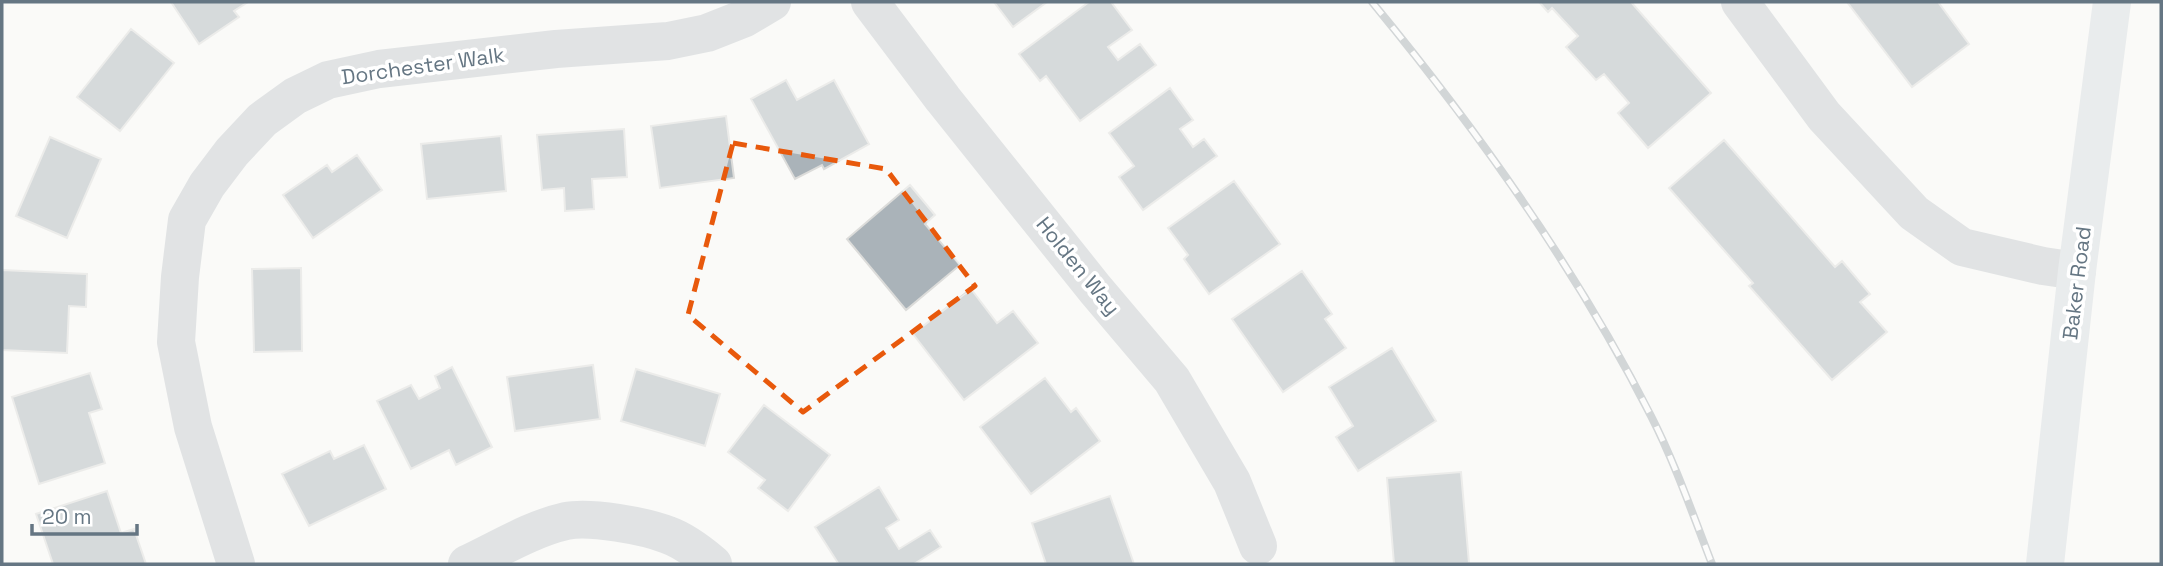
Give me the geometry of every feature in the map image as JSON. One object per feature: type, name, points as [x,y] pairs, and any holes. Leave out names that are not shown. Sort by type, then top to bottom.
[{"type":"main road","name":"Baker Road","points":[[2045,564],[2077,271],[2112,2]]},
{"type":"street","name":"Dorchester Walk","points":[[236,564],[193,427],[176,342],[187,220],[215,174],[262,120],[295,96],[328,80],[379,69],[556,49],[668,41],[707,33],[746,18],[772,2]]},
{"type":"street","name":"Holden Way","points":[[870,2],[943,99],[1172,380],[1232,482],[1258,546]]},
{"type":"street","points":[[1740,2],[1824,116],[1914,214],[1962,247],[2077,271]]},
{"type":"street","points":[[467,564],[533,532],[568,520],[601,520],[668,535],[696,550],[713,564]]},
{"type":"highlighted area","points":[[733,143],[886,169],[975,286],[803,412],[688,315]]},
{"type":"building","points":[[171,2],[248,2],[234,11],[239,17],[199,44]]},
{"type":"building","points":[[994,2],[1047,2],[1013,27]]},
{"type":"building","points":[[1089,2],[1111,2],[1132,30],[1108,47],[1118,60],[1140,44],[1156,65],[1080,121],[1046,76],[1040,81],[1019,54]]},
{"type":"building","points":[[1539,2],[1631,2],[1711,93],[1648,148],[1618,113],[1629,103],[1604,74],[1596,80],[1566,47],[1578,36],[1552,8],[1548,12]]},
{"type":"building","points":[[1847,2],[1938,2],[1969,44],[1912,87]]},
{"type":"building","points":[[131,29],[174,63],[120,131],[77,97]]},
{"type":"building","points":[[786,80],[797,100],[834,80],[869,144],[824,169],[822,165],[795,179],[751,99]]},
{"type":"building","points":[[1170,88],[1193,120],[1180,129],[1193,147],[1204,139],[1217,156],[1143,210],[1119,177],[1134,166],[1109,133]]},
{"type":"building","points":[[726,116],[734,178],[660,188],[651,126]]},
{"type":"building","points":[[624,129],[627,177],[592,179],[594,209],[565,211],[564,188],[542,190],[537,135]]},
{"type":"building","points":[[501,136],[506,191],[427,199],[421,144]]},
{"type":"building","points":[[50,137],[101,159],[67,238],[16,216]]},
{"type":"building","points":[[1724,140],[1835,267],[1842,261],[1870,294],[1860,302],[1887,332],[1832,380],[1749,286],[1753,283],[1669,188]]},
{"type":"building","points":[[357,155],[382,190],[313,238],[283,195],[327,165],[332,172]]},
{"type":"building","points":[[1234,181],[1280,244],[1209,294],[1184,259],[1188,255],[1168,228]]},
{"type":"building","points":[[910,185],[935,215],[925,224],[960,265],[906,310],[847,239]]},
{"type":"building","points":[[301,268],[302,351],[254,352],[252,269]]},
{"type":"building","points":[[2,270],[87,274],[86,307],[69,306],[67,353],[2,350]]},
{"type":"building","points":[[1302,271],[1332,314],[1325,319],[1346,348],[1283,392],[1232,319]]},
{"type":"building","points":[[971,289],[997,323],[1013,311],[1038,343],[964,400],[913,334]]},
{"type":"building","points":[[1392,348],[1436,421],[1358,471],[1336,437],[1353,426],[1329,387]]},
{"type":"building","points":[[593,365],[600,419],[515,431],[507,377]]},
{"type":"building","points":[[452,367],[492,447],[456,465],[449,450],[411,469],[377,401],[411,385],[419,399],[440,388],[435,376]]},
{"type":"building","points":[[636,369],[720,394],[705,446],[621,421]]},
{"type":"building","points":[[90,373],[102,409],[89,413],[105,463],[39,484],[12,397]]},
{"type":"building","points":[[1045,378],[1071,412],[1076,408],[1100,441],[1031,494],[980,427]]},
{"type":"building","points":[[764,405],[830,455],[788,511],[758,488],[765,480],[728,452]]},
{"type":"building","points":[[364,445],[386,489],[309,526],[282,474],[330,451],[334,459]]},
{"type":"building","points":[[1461,472],[1469,563],[1394,564],[1387,478]]},
{"type":"building","points":[[879,487],[899,520],[886,528],[899,549],[930,530],[941,547],[914,564],[836,564],[838,563],[815,527]]},
{"type":"building","points":[[107,491],[121,533],[134,529],[146,564],[53,564],[36,514]]},
{"type":"building","points":[[1110,496],[1134,564],[1046,564],[1032,523]]},
{"type":"railway","points":[[1372,2],[1486,150],[1591,307],[1660,434],[1712,564]]}]
